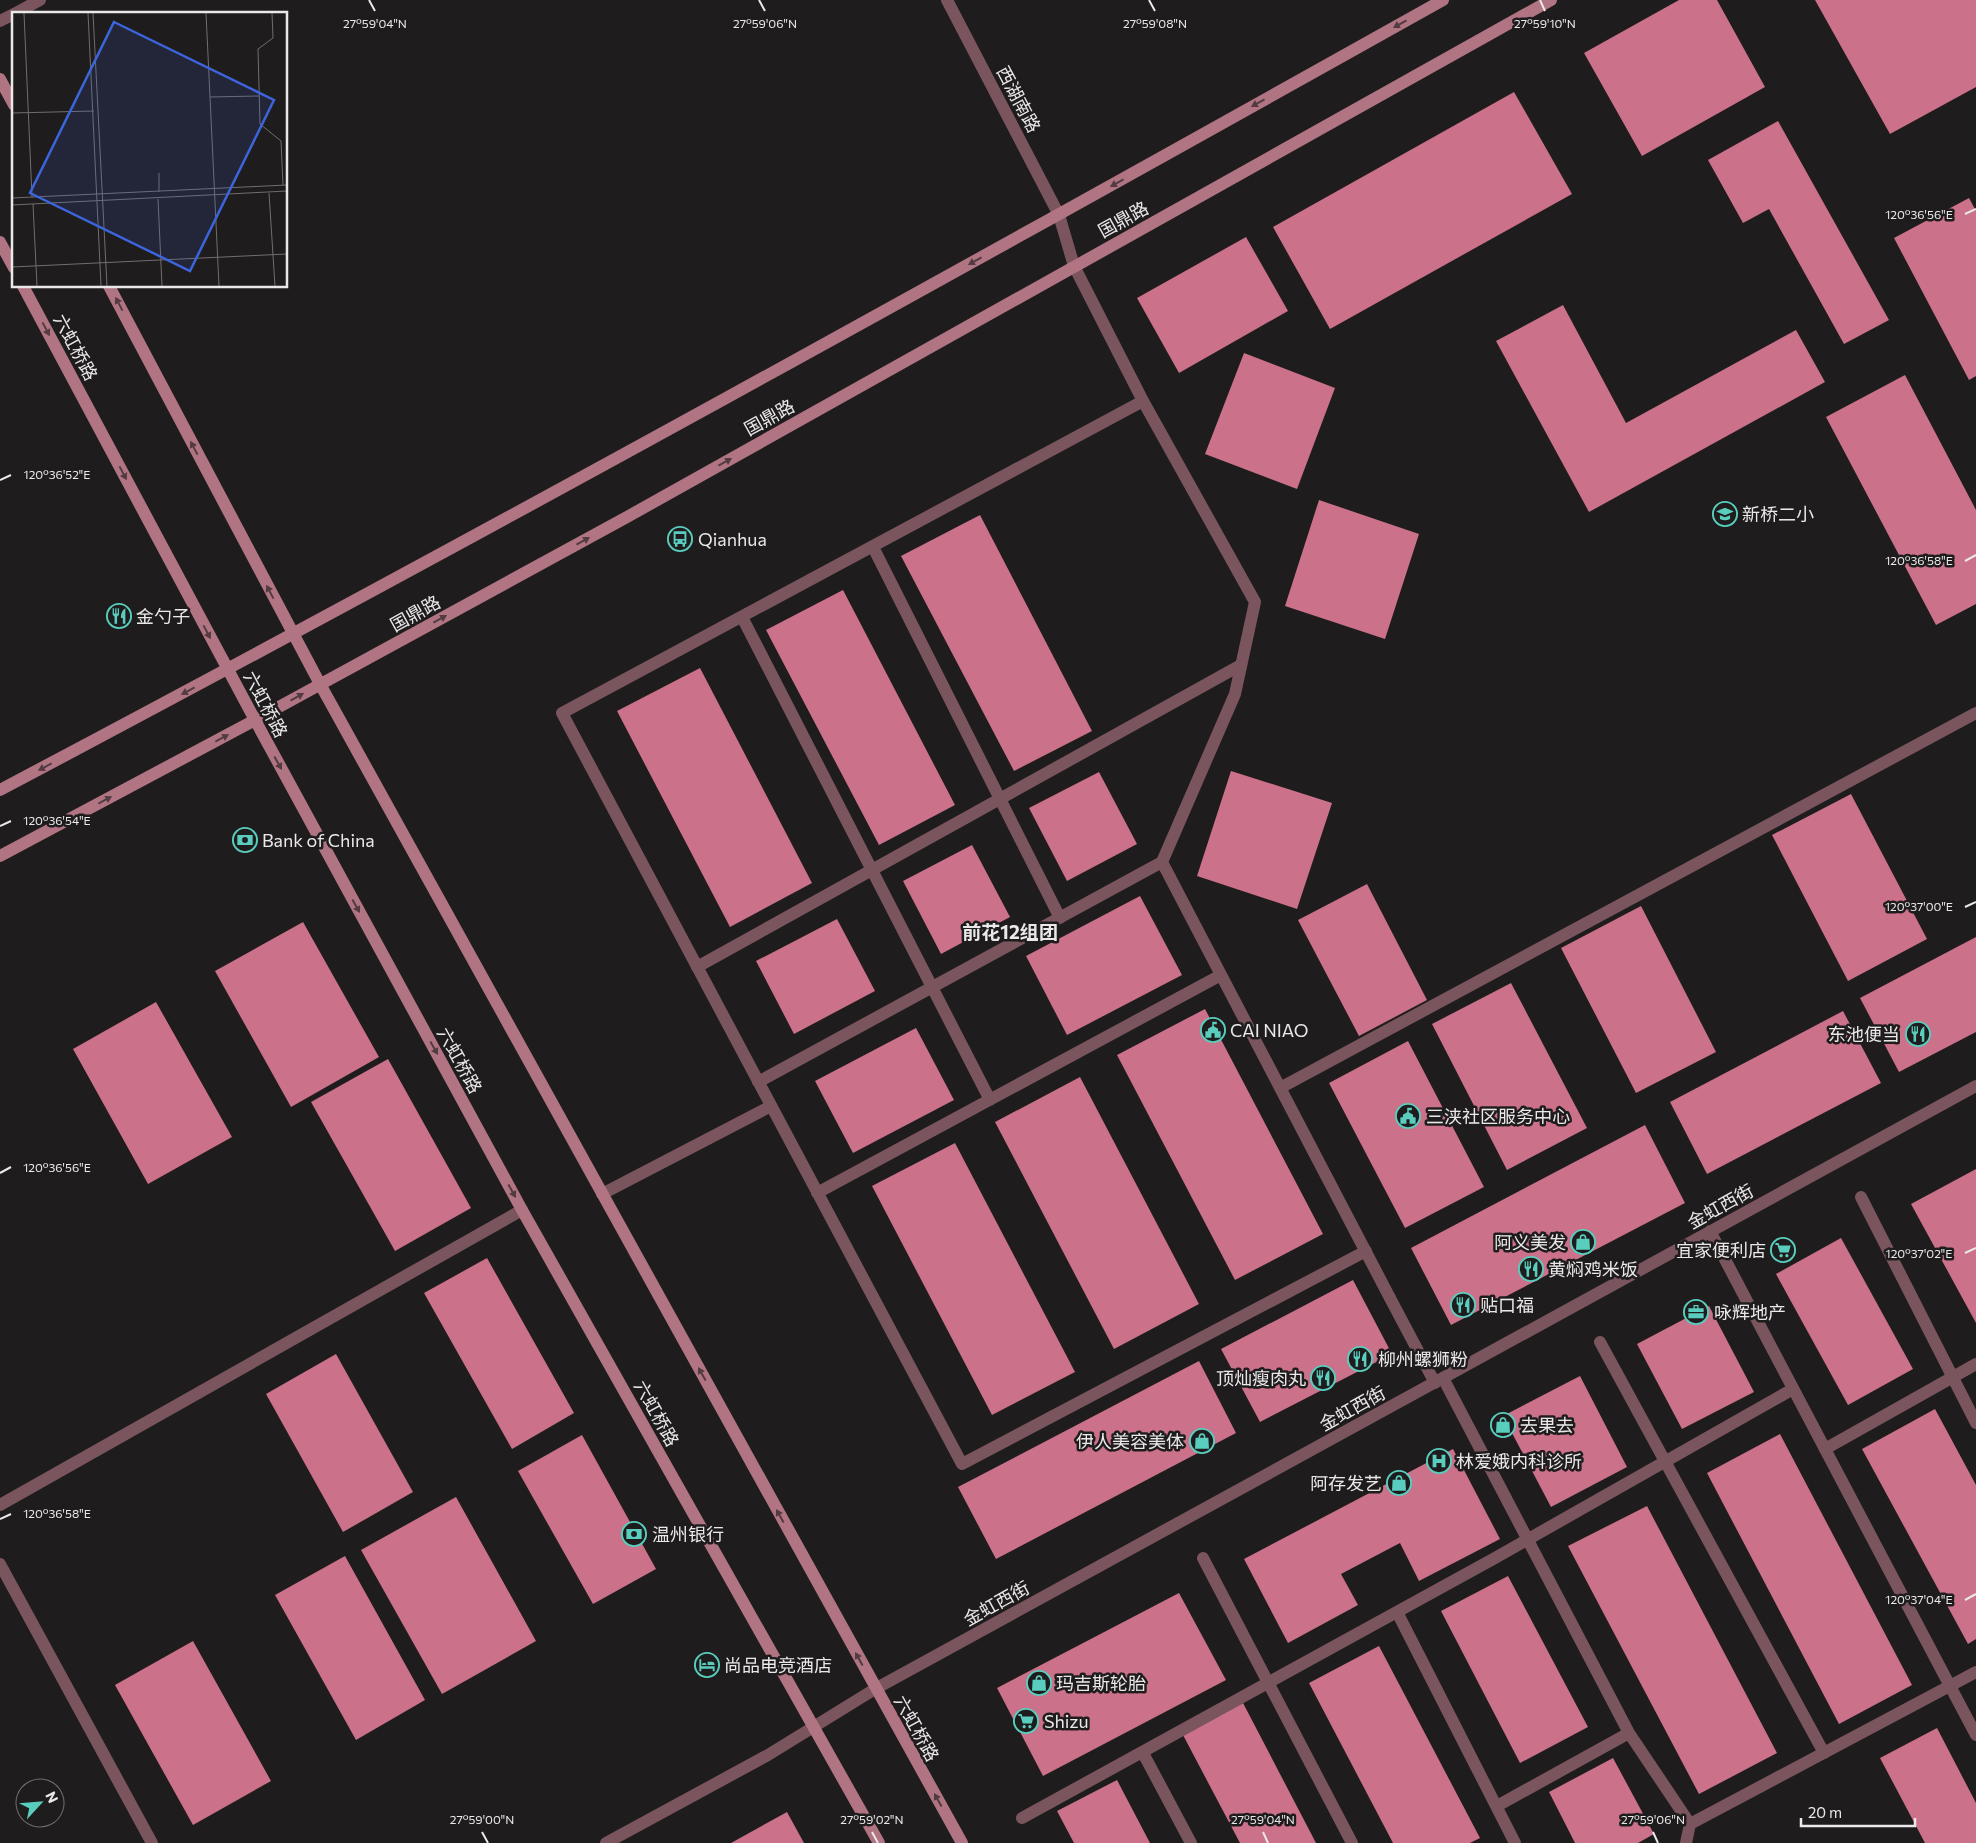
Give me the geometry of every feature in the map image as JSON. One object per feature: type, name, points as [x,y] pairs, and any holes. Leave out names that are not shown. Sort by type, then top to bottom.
[{"type":"main road","name":"国鼎路","points":[[0,790],[293,635],[1059,215],[1443,0]]},
{"type":"main road","name":"国鼎路","points":[[0,856],[255,720],[627,517],[1551,0]]},
{"type":"main road","points":[[0,79],[12,102]]},
{"type":"main road","points":[[0,242],[12,264]]},
{"type":"main road","name":"六虹桥路","points":[[25,288],[228,670],[522,1210],[879,1843]]},
{"type":"main road","name":"六虹桥路","points":[[110,288],[293,635],[962,1843]]},
{"type":"street","points":[[18,12],[40,0]]},
{"type":"street","name":"西湖南路","points":[[947,0],[1059,215],[1074,266],[1143,402],[1255,602],[1235,694],[1162,862]]},
{"type":"street","points":[[0,21],[12,15]]},
{"type":"street","points":[[1143,402],[562,713],[962,1464],[1366,1251]]},
{"type":"street","points":[[873,546],[1060,918]]},
{"type":"street","points":[[742,617],[990,1100]]},
{"type":"street","points":[[697,967],[1241,666]]},
{"type":"street","points":[[1280,1088],[1976,713]]},
{"type":"street","points":[[758,1082],[1162,862],[1390,1298],[1439,1380],[1528,1539],[1629,1732],[1690,1824],[1686,1843]]},
{"type":"street","points":[[817,1193],[1221,975]]},
{"type":"street","name":"金虹西街","points":[[606,1843],[768,1755],[875,1689],[1976,1086]]},
{"type":"street","points":[[602,1194],[770,1106]]},
{"type":"street","points":[[1861,1197],[1976,1423]]},
{"type":"street","points":[[0,1505],[522,1210]]},
{"type":"street","points":[[1710,1232],[1976,1735]]},
{"type":"street","points":[[1600,1342],[1824,1753]]},
{"type":"street","points":[[1825,1449],[1976,1364]]},
{"type":"street","points":[[1022,1818],[1397,1612],[1793,1389]]},
{"type":"street","points":[[1203,1558],[1352,1843]]},
{"type":"street","points":[[0,1564],[152,1843]]},
{"type":"street","points":[[1397,1612],[1515,1843]]},
{"type":"street","points":[[1690,1824],[1976,1672]]},
{"type":"street","points":[[1497,1806],[1629,1732]]},
{"type":"street","points":[[1143,1753],[1191,1843]]},
{"type":"building","points":[[1679,0],[1717,0],[1765,87],[1642,156],[1584,53]]},
{"type":"building","points":[[1815,0],[1976,0],[1976,87],[1890,134]]},
{"type":"building","points":[[1514,92],[1572,194],[1330,329],[1273,227]]},
{"type":"building","points":[[1778,121],[1889,320],[1844,344],[1769,209],[1743,223],[1708,160]]},
{"type":"building","points":[[1969,198],[1976,211],[1976,376],[1969,380],[1894,238]]},
{"type":"building","points":[[1246,237],[1288,311],[1179,373],[1137,298]]},
{"type":"building","points":[[1563,305],[1626,423],[1796,330],[1825,382],[1589,512],[1496,341]]},
{"type":"building","points":[[1244,353],[1335,388],[1297,489],[1205,454]]},
{"type":"building","points":[[1905,375],[1976,510],[1976,604],[1936,625],[1826,417]]},
{"type":"building","points":[[1319,500],[1419,534],[1385,639],[1285,606]]},
{"type":"building","points":[[980,515],[1092,731],[1014,771],[901,556]]},
{"type":"building","points":[[843,590],[955,805],[879,845],[766,630]]},
{"type":"building","points":[[700,668],[812,883],[730,927],[617,711]]},
{"type":"building","points":[[1231,771],[1332,803],[1297,909],[1197,876]]},
{"type":"building","points":[[1099,772],[1137,844],[1067,881],[1029,808]]},
{"type":"building","points":[[1851,794],[1927,939],[1848,981],[1772,835]]},
{"type":"building","points":[[972,845],[1010,917],[941,954],[903,881]]},
{"type":"building","points":[[1367,884],[1427,1000],[1359,1036],[1298,920]]},
{"type":"building","points":[[1140,896],[1182,975],[1067,1035],[1026,956]]},
{"type":"building","points":[[1641,906],[1716,1052],[1636,1093],[1561,948]]},
{"type":"building","points":[[837,919],[875,991],[794,1034],[756,961]]},
{"type":"building","points":[[303,922],[379,1057],[291,1107],[215,971]]},
{"type":"building","points":[[1976,937],[1976,1032],[1899,1072],[1860,998]]},
{"type":"building","points":[[1511,983],[1587,1128],[1507,1170],[1432,1024]]},
{"type":"building","points":[[156,1002],[232,1137],[148,1184],[73,1049]]},
{"type":"building","points":[[1205,1009],[1323,1234],[1235,1280],[1117,1055]]},
{"type":"building","points":[[1843,1011],[1881,1083],[1707,1174],[1670,1102]]},
{"type":"building","points":[[916,1028],[954,1100],[853,1153],[815,1081]]},
{"type":"building","points":[[1408,1041],[1484,1187],[1405,1228],[1329,1083]]},
{"type":"building","points":[[388,1059],[471,1208],[395,1251],[311,1102]]},
{"type":"building","points":[[1080,1077],[1199,1304],[1114,1349],[995,1122]]},
{"type":"building","points":[[1645,1125],[1685,1203],[1451,1325],[1411,1248]]},
{"type":"building","points":[[955,1143],[1075,1372],[992,1415],[872,1186]]},
{"type":"building","points":[[1976,1169],[1976,1323],[1911,1204]]},
{"type":"building","points":[[1841,1238],[1913,1369],[1848,1405],[1776,1274]]},
{"type":"building","points":[[487,1258],[574,1413],[512,1449],[424,1293]]},
{"type":"building","points":[[1353,1280],[1392,1354],[1260,1422],[1221,1349]]},
{"type":"building","points":[[1709,1306],[1754,1392],[1682,1429],[1637,1344]]},
{"type":"building","points":[[336,1354],[413,1492],[343,1532],[266,1394]]},
{"type":"building","points":[[1199,1361],[1236,1433],[996,1559],[958,1487]]},
{"type":"building","points":[[1580,1376],[1627,1467],[1551,1507],[1503,1416]]},
{"type":"building","points":[[1935,1409],[1976,1485],[1976,1639],[1968,1644],[1862,1449]]},
{"type":"building","points":[[1780,1434],[1912,1685],[1839,1724],[1707,1473]]},
{"type":"building","points":[[582,1435],[656,1569],[593,1604],[518,1471]]},
{"type":"building","points":[[1453,1449],[1500,1539],[1419,1581],[1400,1543],[1341,1574],[1358,1605],[1288,1643],[1244,1559]]},
{"type":"building","points":[[456,1497],[536,1641],[442,1694],[361,1550]]},
{"type":"building","points":[[1647,1506],[1777,1753],[1699,1794],[1568,1546]]},
{"type":"building","points":[[345,1556],[425,1700],[356,1740],[275,1595]]},
{"type":"building","points":[[1508,1576],[1588,1727],[1520,1763],[1441,1611]]},
{"type":"building","points":[[1179,1593],[1226,1680],[1043,1776],[997,1688]]},
{"type":"building","points":[[193,1641],[271,1781],[193,1825],[115,1685]]},
{"type":"building","points":[[1379,1646],[1480,1838],[1470,1843],[1393,1843],[1309,1683]]},
{"type":"building","points":[[1243,1703],[1316,1843],[1240,1843],[1183,1735]]},
{"type":"building","points":[[1937,1728],[1976,1803],[1976,1843],[1925,1843],[1880,1758]]},
{"type":"building","points":[[1613,1758],[1654,1834],[1638,1843],[1575,1843],[1549,1792]]},
{"type":"building","points":[[1117,1780],[1150,1843],[1074,1843],[1057,1811]]},
{"type":"building","points":[[787,1812],[804,1843],[731,1843]]},
{"type":"place","name":"新桥二小","points":[[1725,514]]},
{"type":"place","name":"Qianhua","points":[[680,539]]},
{"type":"place","name":"金勺子","points":[[119,616]]},
{"type":"place","name":"Bank of China","points":[[245,840]]},
{"type":"place","name":"CAI NIAO","points":[[1213,1030]]},
{"type":"place","name":"东池便当","points":[[1918,1034]]},
{"type":"place","name":"三浃社区服务中心","points":[[1408,1116]]},
{"type":"place","name":"阿义美发","points":[[1583,1242]]},
{"type":"place","name":"宜家便利店","points":[[1783,1250]]},
{"type":"place","name":"黄焖鸡米饭","points":[[1531,1269]]},
{"type":"place","name":"贴口福","points":[[1463,1305]]},
{"type":"place","name":"咏辉地产","points":[[1696,1312]]},
{"type":"place","name":"柳州螺狮粉","points":[[1360,1359]]},
{"type":"place","name":"顶灿瘦肉丸","points":[[1323,1378]]},
{"type":"place","name":"去果去","points":[[1503,1425]]},
{"type":"place","name":"伊人美容美体","points":[[1202,1441]]},
{"type":"place","name":"林爱娥内科诊所","points":[[1439,1461]]},
{"type":"place","name":"阿存发艺","points":[[1399,1483]]},
{"type":"place","name":"温州银行","points":[[634,1534]]},
{"type":"place","name":"尚品电竞酒店","points":[[707,1665]]},
{"type":"place","name":"玛吉斯轮胎","points":[[1039,1683]]},
{"type":"place","name":"Shizu","points":[[1026,1721]]},
{"type":"district","name":"前花12组团","points":[[1010,931]]}]
